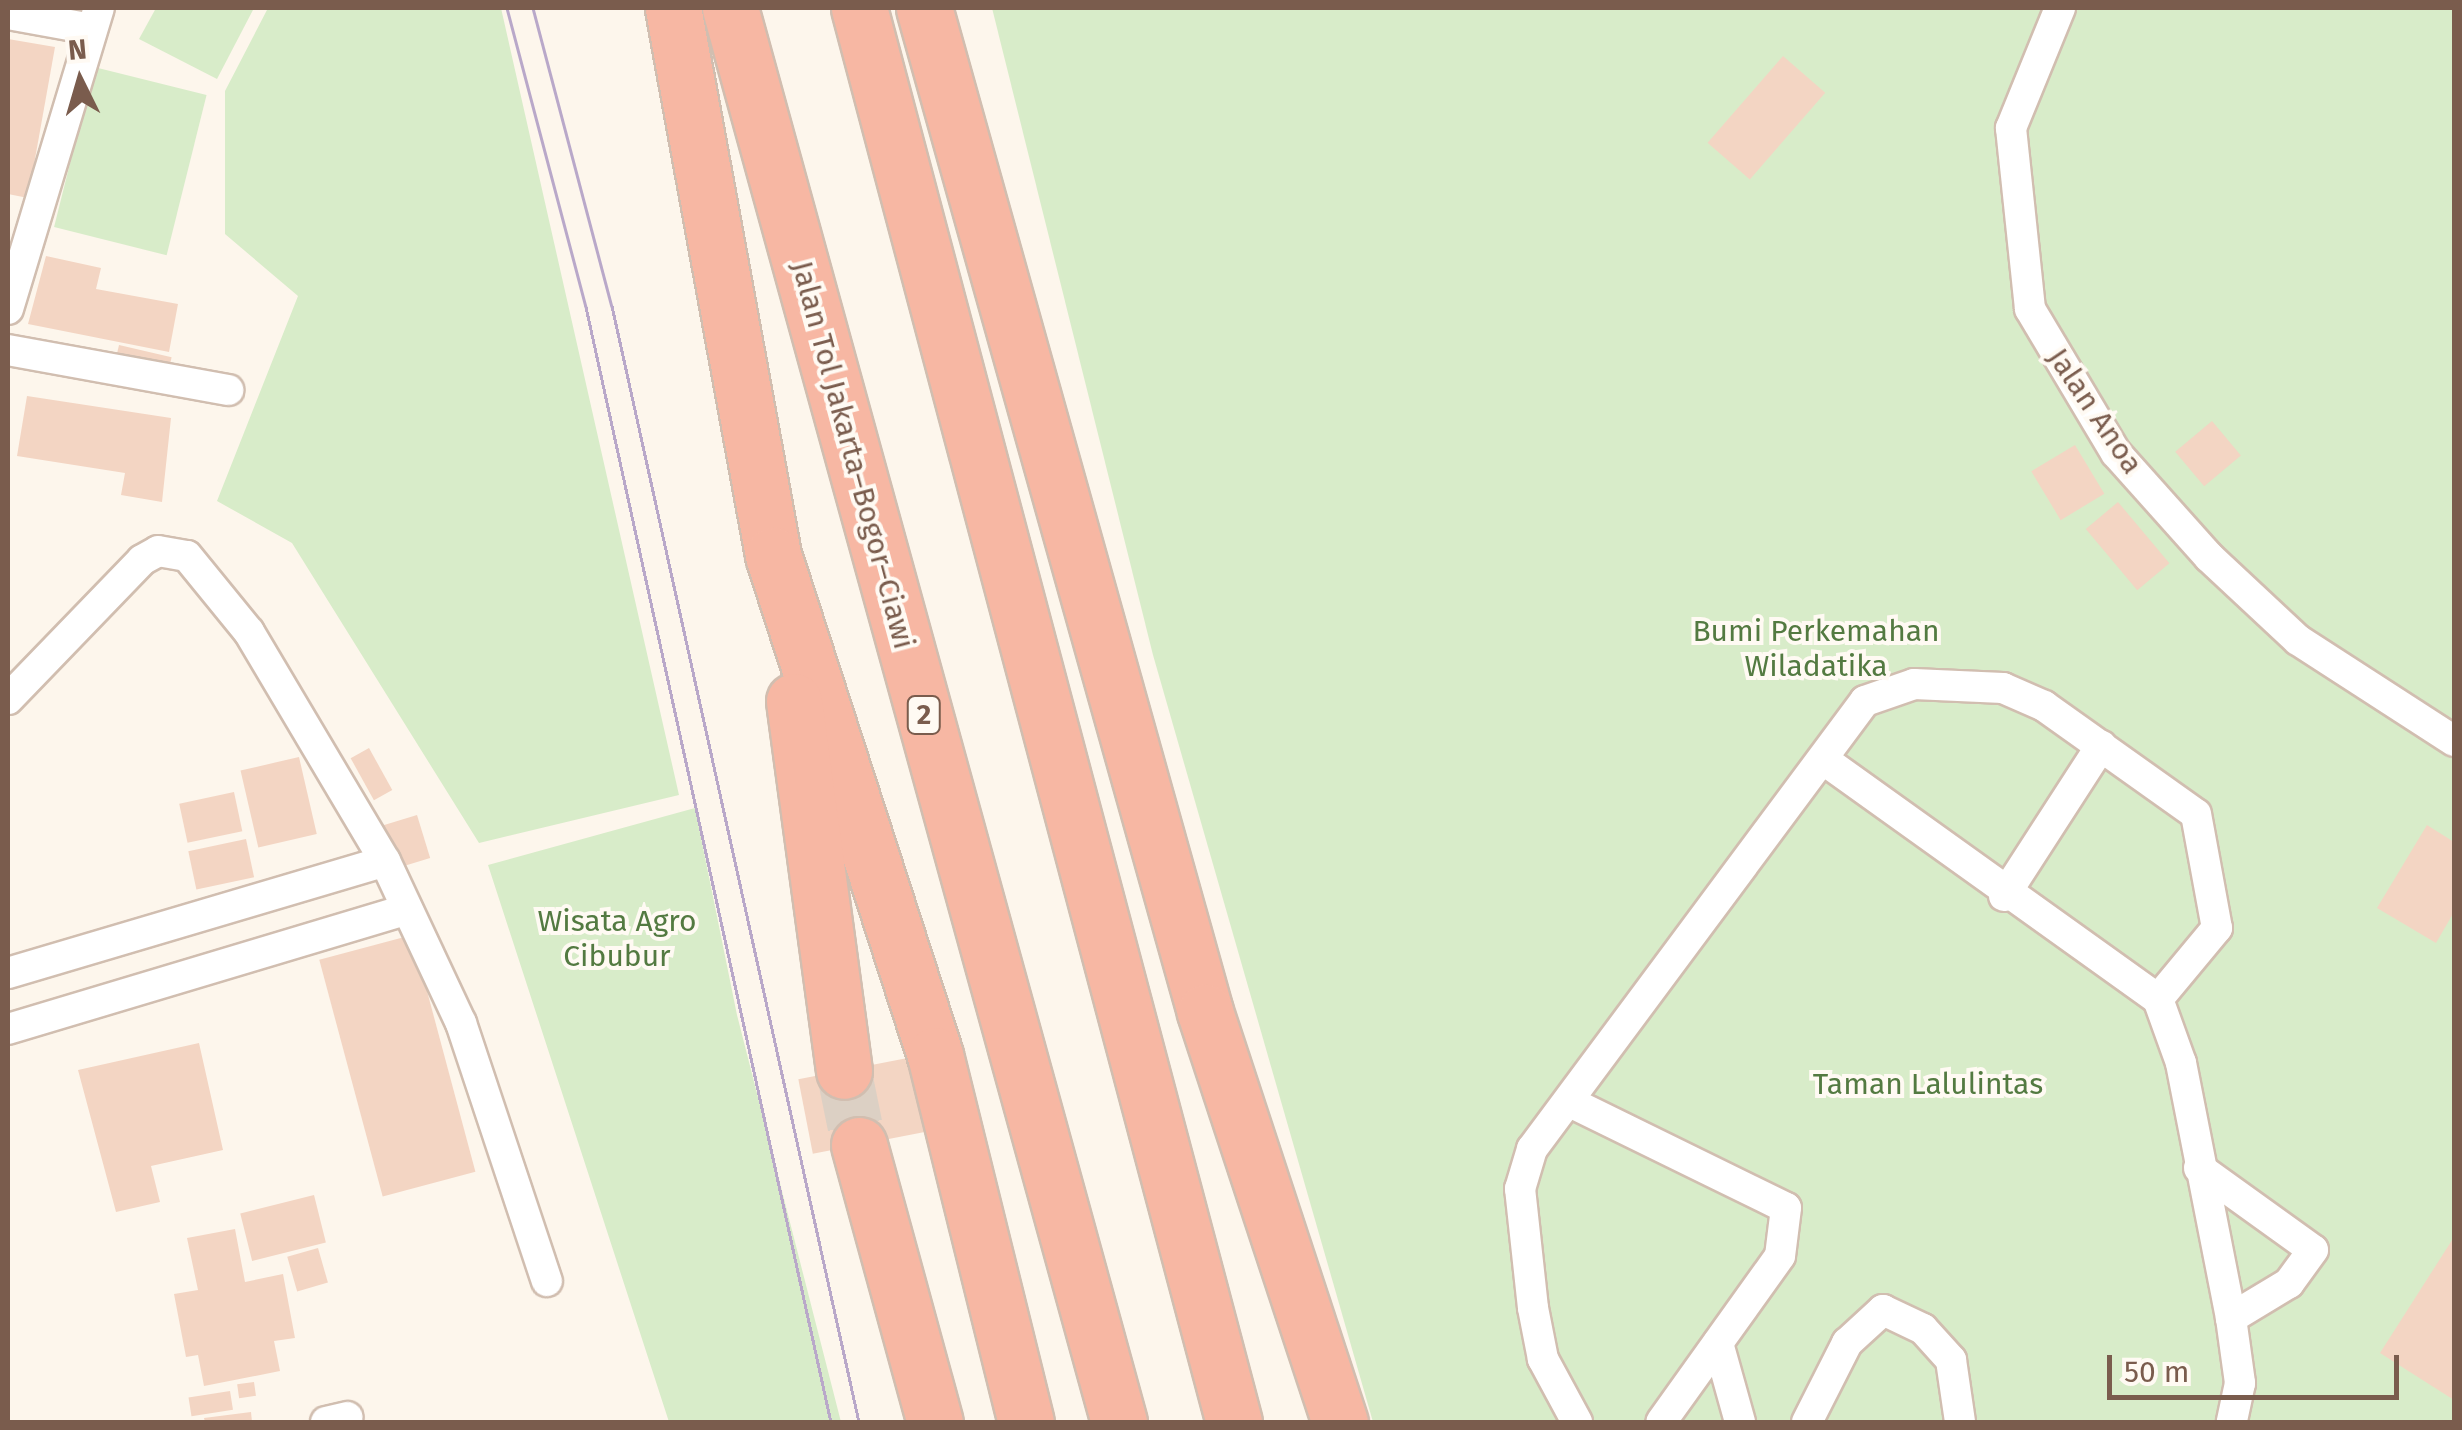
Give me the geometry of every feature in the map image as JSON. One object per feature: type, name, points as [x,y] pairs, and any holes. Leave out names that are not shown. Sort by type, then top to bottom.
[{"type":"highway","points":[[672,8],[774,555],[844,1071]]},
{"type":"highway","name":"Jalan Tol Jakarta–Bogor–Ciawi","points":[[730,8],[1118,1422]]},
{"type":"highway","points":[[858,8],[1234,1422]]},
{"type":"highway","points":[[924,8],[1206,1012],[1340,1422]]},
{"type":"highway","points":[[774,555],[934,1055],[1026,1422]]},
{"type":"highway","points":[[860,1145],[935,1422]]},
{"type":"street","name":"Jalan Anoa","points":[[2060,8],[2011,128],[2030,309],[2116,453],[2220,568],[2298,640],[2454,741]]},
{"type":"street","points":[[8,14],[95,18],[21,220],[8,308]]},
{"type":"street","points":[[8,350],[228,390]]},
{"type":"street","points":[[8,699],[142,560],[158,551],[186,556],[249,632],[385,861],[461,1022],[547,1281]]},
{"type":"street","points":[[1577,1422],[1543,1358],[1520,1189],[1532,1149],[1572,1103],[1865,701],[1914,684],[2002,688],[2101,746],[2199,820],[2198,863],[2217,928],[2158,999]]},
{"type":"street","points":[[2004,896],[2101,746]]},
{"type":"street","points":[[1824,760],[2004,896],[2158,999],[2181,1063],[2231,1318],[2240,1383],[2232,1422]]},
{"type":"street","points":[[8,973],[385,861]]},
{"type":"street","points":[[8,1029],[406,910]]},
{"type":"street","points":[[1572,1103],[1786,1208],[1780,1256],[1660,1422]]},
{"type":"street","points":[[2200,1168],[2313,1250],[2289,1283],[2231,1318]]},
{"type":"street","points":[[1807,1422],[1847,1343],[1883,1310],[1922,1328],[1951,1360],[1960,1422]]},
{"type":"street","points":[[1718,1342],[1740,1422]]},
{"type":"green space","points":[[156,8],[254,8],[217,79],[139,39]]},
{"type":"green space","points":[[268,8],[501,8],[679,795],[479,843],[292,543],[217,501],[298,296],[225,234],[225,91]]},
{"type":"green space","name":"Bumi Perkemahan Wiladatika","points":[[992,8],[2454,8],[2454,1422],[1373,1422],[1153,655]]},
{"type":"green space","points":[[94,67],[207,95],[167,255],[54,227]]},
{"type":"green space","name":"Wisata Agro Cibubur","points":[[695,808],[737,1015],[841,1422],[669,1422],[488,865]]},
{"type":"building","points":[[8,39],[55,47],[28,198],[8,194]]},
{"type":"building","points":[[1783,56],[1825,93],[1750,180],[1708,143]]},
{"type":"building","points":[[46,256],[101,268],[96,289],[178,304],[169,352],[28,324]]},
{"type":"building","points":[[119,345],[172,357],[168,373],[115,361]]},
{"type":"building","points":[[27,396],[171,418],[162,502],[121,495],[125,473],[17,456]]},
{"type":"building","points":[[2212,421],[2241,455],[2204,486],[2175,452]]},
{"type":"building","points":[[2075,445],[2104,494],[2061,520],[2031,471]]},
{"type":"building","points":[[2118,502],[2169,563],[2137,590],[2086,529]]},
{"type":"building","points":[[369,748],[392,790],[374,800],[351,758]]},
{"type":"building","points":[[299,757],[317,834],[258,847],[241,770]]},
{"type":"building","points":[[234,792],[242,831],[188,843],[179,804]]},
{"type":"building","points":[[417,815],[430,858],[396,869],[383,826]]},
{"type":"building","points":[[2427,825],[2454,842],[2454,912],[2436,943],[2377,908]]},
{"type":"building","points":[[246,839],[254,877],[196,889],[188,851]]},
{"type":"building","points":[[412,935],[475,1172],[383,1196],[319,960]]},
{"type":"building","points":[[199,1043],[223,1150],[151,1166],[160,1202],[116,1212],[78,1070]]},
{"type":"building","points":[[923,1055],[938,1130],[813,1154],[798,1079]]},
{"type":"building","points":[[314,1195],[326,1243],[252,1261],[240,1213]]},
{"type":"building","points":[[235,1229],[245,1282],[283,1274],[295,1338],[274,1341],[280,1371],[204,1386],[198,1355],[186,1357],[174,1294],[198,1290],[187,1238]]},
{"type":"building","points":[[2454,1237],[2454,1400],[2380,1353]]},
{"type":"building","points":[[318,1248],[328,1283],[297,1291],[287,1257]]},
{"type":"building","points":[[254,1382],[256,1396],[239,1398],[237,1384]]},
{"type":"building","points":[[230,1391],[233,1410],[191,1416],[189,1398]]},
{"type":"building","points":[[251,1412],[252,1422],[205,1422],[204,1418]]},
{"type":"tunnel","points":[[844,1071],[859,1145]]},
{"type":"tram line","points":[[507,8],[586,307],[831,1422]]},
{"type":"tram line","points":[[533,8],[612,306],[859,1422]]},
{"type":"park label","name":"Taman Lalulintas","points":[[1928,1084]]}]
